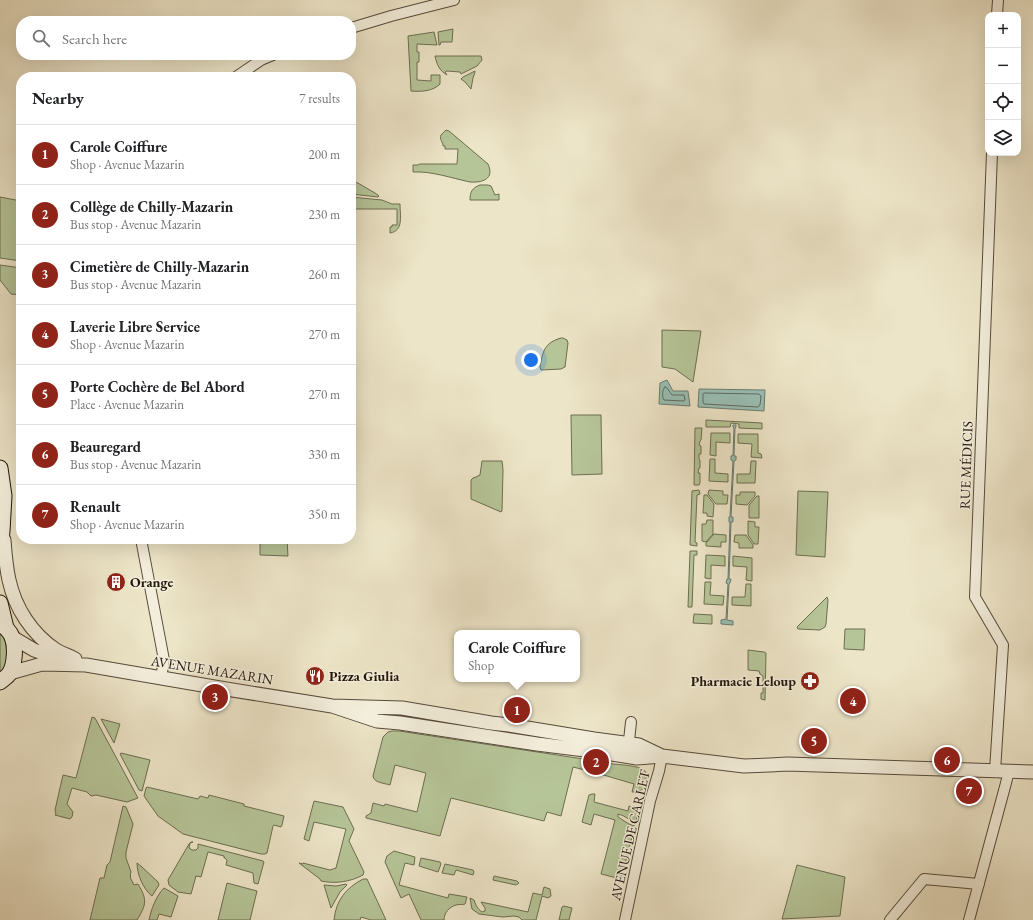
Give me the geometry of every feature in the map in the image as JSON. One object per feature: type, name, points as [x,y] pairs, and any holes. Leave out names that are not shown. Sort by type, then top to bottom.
[{"type":"main road","points":[[0,468],[4,496],[0,553]]},
{"type":"main road","points":[[0,602],[6,629],[15,649],[14,660],[5,678]]},
{"type":"street","points":[[356,26],[454,0]]},
{"type":"street","points":[[997,12],[998,0]]},
{"type":"street","points":[[243,72],[261,60]]},
{"type":"street","name":"RUE MÉDICIS","points":[[992,156],[975,597],[1003,645],[995,771]]},
{"type":"street","points":[[2,531],[8,579],[17,605],[24,618],[43,640],[57,651],[81,662]]},
{"type":"street","points":[[142,544],[164,660],[161,678]]},
{"type":"street","name":"AVENUE MAZARIN","points":[[6,629],[34,650],[45,654],[161,678],[332,706],[402,708],[491,723],[628,750],[639,745],[662,756],[744,766],[787,764],[1033,772]]},
{"type":"street","name":"AVENUE MAZARIN","points":[[5,678],[42,664],[81,662]]},
{"type":"street","points":[[628,750],[631,722]]},
{"type":"street","name":"AVENUE DE CARLET","points":[[625,920],[650,801],[662,756]]},
{"type":"street","points":[[969,920],[1009,771]]},
{"type":"street","points":[[890,920],[924,879],[979,884]]},
{"type":"green space","points":[[453,29],[452,42],[441,42],[439,45],[438,32]]},
{"type":"green space","points":[[434,32],[437,45],[417,44],[419,62],[417,62],[417,80],[431,81],[431,75],[440,75],[440,84],[427,90],[411,91],[408,36]]},
{"type":"green space","points":[[435,56],[481,56],[482,60],[477,66],[461,74],[460,72],[447,71],[445,72],[447,75],[439,67]]},
{"type":"green space","points":[[475,71],[473,78],[471,89],[461,79]]},
{"type":"green space","points":[[446,130],[488,164],[490,169],[489,177],[483,181],[470,182],[434,174],[413,172],[413,165],[457,164],[458,149],[445,149],[445,146],[443,146],[442,143],[441,135]]},
{"type":"green space","points":[[356,182],[375,193],[379,196],[356,195]]},
{"type":"green space","points":[[480,185],[491,186],[495,195],[499,194],[499,200],[470,200],[472,191],[475,187]]},
{"type":"green space","points":[[0,197],[16,200],[16,260],[0,258]]},
{"type":"green space","points":[[356,197],[382,200],[392,204],[400,204],[401,217],[399,226],[394,232],[390,233],[390,227],[392,227],[392,225],[397,225],[397,209],[356,209]]},
{"type":"green space","points":[[0,265],[16,267],[16,294],[11,294],[0,280]]},
{"type":"green space","points":[[662,330],[701,331],[693,382],[675,369],[662,367]]},
{"type":"green space","points":[[561,338],[567,340],[568,343],[565,367],[561,369],[541,370],[541,361],[545,348],[551,342]]},
{"type":"green space","points":[[571,415],[601,415],[602,474],[572,475]]},
{"type":"green space","points":[[706,420],[762,423],[762,429],[739,428],[739,424],[731,423],[730,427],[706,427]]},
{"type":"green space","points":[[695,428],[702,428],[699,445],[701,446],[701,454],[699,454],[699,485],[694,485]]},
{"type":"green space","points":[[711,433],[730,433],[730,443],[716,442],[716,456],[710,455]]},
{"type":"green space","points":[[738,434],[758,434],[758,453],[761,454],[762,458],[751,457],[752,444],[738,443]]},
{"type":"green space","points":[[710,459],[715,459],[715,473],[728,474],[728,482],[709,481]]},
{"type":"green space","points":[[482,461],[502,461],[501,512],[471,499],[471,480],[480,475]]},
{"type":"green space","points":[[751,461],[756,461],[755,483],[737,483],[737,474],[750,474]]},
{"type":"green space","points":[[699,490],[700,494],[697,495],[695,542],[697,543],[697,546],[690,545],[692,491]]},
{"type":"green space","points":[[709,490],[723,491],[723,495],[728,495],[727,504],[716,504],[708,494]]},
{"type":"green space","points":[[798,491],[828,492],[825,557],[796,555]]},
{"type":"green space","points":[[740,492],[755,492],[755,496],[747,505],[736,504],[736,495],[740,495]]},
{"type":"green space","points":[[704,495],[707,495],[714,504],[713,517],[707,516],[707,513],[703,513]]},
{"type":"green space","points":[[757,496],[759,496],[759,518],[749,518],[749,505]]},
{"type":"green space","points":[[707,520],[713,520],[713,534],[706,542],[702,541],[702,524],[706,524]]},
{"type":"green space","points":[[748,521],[755,522],[755,527],[759,527],[758,544],[754,544],[748,535]]},
{"type":"green space","points":[[714,534],[726,535],[726,542],[721,542],[721,547],[706,546],[706,543]]},
{"type":"green space","points":[[735,535],[746,535],[753,545],[753,548],[739,548],[739,543],[734,542]]},
{"type":"green space","points":[[260,544],[287,544],[288,556],[260,555]]},
{"type":"green space","points":[[690,551],[697,551],[697,555],[694,555],[692,607],[688,607]]},
{"type":"green space","points":[[706,555],[725,556],[725,566],[711,565],[711,579],[705,578]]},
{"type":"green space","points":[[733,556],[752,558],[752,581],[746,580],[747,567],[733,566]]},
{"type":"green space","points":[[705,582],[711,582],[710,595],[724,596],[723,605],[704,604]]},
{"type":"green space","points":[[746,584],[751,584],[751,606],[732,605],[732,597],[745,597]]},
{"type":"green space","points":[[827,597],[825,627],[820,630],[798,629],[797,627]]},
{"type":"green space","points":[[694,614],[712,615],[712,624],[693,623]]},
{"type":"green space","points":[[0,629],[5,638],[8,656],[5,666],[0,673]]},
{"type":"green space","points":[[845,629],[865,629],[864,650],[844,649]]},
{"type":"green space","points":[[748,650],[766,653],[765,700],[761,699],[761,693],[763,693],[763,676],[759,671],[748,670]]},
{"type":"green space","points":[[92,717],[95,718],[138,798],[127,802],[96,795],[91,796],[87,792],[72,788],[67,804],[73,812],[72,817],[70,819],[55,815],[63,775],[76,778]]},
{"type":"green space","points":[[101,719],[120,724],[114,743]]},
{"type":"green space","points":[[392,731],[590,760],[585,770],[573,767],[561,816],[547,812],[544,821],[451,798],[440,836],[366,818],[366,816],[371,813],[373,803],[384,806],[385,804],[417,812],[426,773],[395,765],[390,785],[375,780],[373,776],[383,737],[388,732]]},
{"type":"green space","points":[[120,754],[150,760],[142,791],[139,790]]},
{"type":"green space","points":[[601,763],[641,768],[646,773],[643,789],[632,792],[634,784],[590,771],[592,765],[601,765]]},
{"type":"green space","points":[[147,787],[198,799],[200,796],[208,798],[209,795],[244,804],[244,806],[284,816],[282,825],[281,827],[273,826],[267,853],[265,854],[183,834],[158,816],[144,796]]},
{"type":"green space","points":[[595,794],[594,802],[628,811],[629,806],[633,808],[635,806],[638,810],[636,822],[618,814],[618,817],[635,826],[621,879],[601,874],[615,820],[594,814],[591,825],[582,822],[589,795]]},
{"type":"green space","points":[[314,801],[343,807],[354,829],[349,841],[364,872],[363,875],[342,882],[321,881],[299,863],[330,870],[336,868],[346,829],[314,822],[309,841],[304,839]]},
{"type":"green space","points":[[123,806],[126,807],[133,824],[126,852],[126,858],[131,872],[130,877],[134,885],[138,884],[143,894],[145,902],[143,910],[137,920],[90,920],[100,878],[104,878],[107,865],[110,862]]},
{"type":"green space","points":[[190,843],[189,848],[192,850],[196,850],[198,848],[198,844],[263,861],[258,884],[254,883],[253,873],[226,865],[227,860],[224,856],[208,852],[201,877],[196,876],[191,894],[178,892],[169,885],[168,880]]},
{"type":"green space","points":[[394,851],[415,857],[414,865],[405,863],[399,885],[448,898],[449,894],[467,897],[465,904],[451,907],[447,911],[444,920],[421,920],[409,894],[401,898],[385,862],[387,856]]},
{"type":"green space","points":[[421,858],[440,862],[441,864],[438,872],[419,866]]},
{"type":"green space","points":[[137,863],[158,882],[159,885],[152,896],[141,881]]},
{"type":"green space","points":[[445,864],[473,870],[473,875],[456,870],[454,875],[442,873]]},
{"type":"green space","points":[[797,865],[845,877],[840,916],[782,919]]},
{"type":"green space","points":[[494,876],[517,881],[519,883],[516,885],[493,880]]},
{"type":"green space","points":[[363,879],[367,879],[386,920],[371,920],[361,917],[360,920],[334,920],[337,906],[343,895],[352,886]]},
{"type":"green space","points":[[227,883],[257,891],[250,920],[218,920]]},
{"type":"green space","points":[[324,885],[336,886],[347,885],[340,892],[331,908]]},
{"type":"green space","points":[[544,887],[550,889],[551,896],[548,898],[542,896],[536,920],[522,920],[519,917],[514,916],[503,917],[479,914],[472,909],[470,898],[474,900],[477,907],[482,912],[485,911],[485,908],[481,902],[528,912],[533,893],[542,895]]},
{"type":"green space","points":[[164,888],[178,896],[171,917],[159,914],[157,920],[149,920],[154,903]]},
{"type":"green space","points":[[562,907],[572,908],[569,920],[559,920]]},
{"type":"water","points":[[667,380],[673,391],[688,391],[690,406],[659,404],[660,383]]},
{"type":"water","points":[[699,389],[765,390],[764,411],[698,407]]},
{"type":"water","points":[[733,425],[736,425],[734,456],[736,456],[736,460],[734,461],[731,517],[733,517],[733,522],[731,522],[729,579],[731,579],[729,584],[727,620],[733,621],[733,625],[721,624],[721,620],[726,619],[728,584],[726,583],[728,579],[729,517],[733,461],[731,460],[731,456],[733,455]]},
{"type":"place","name":"Orange","points":[[116,582]]},
{"type":"place","name":"Pizza Giulia","points":[[315,676]]},
{"type":"place","name":"Pharmacie Leloup","points":[[810,681]]},
{"type":"place","name":"Cimetière de Chilly-Mazarin","points":[[215,697]]},
{"type":"place","name":"Laverie Libre Service","points":[[853,701]]},
{"type":"place","name":"Carole Coiffure","points":[[517,710]]},
{"type":"place","name":"Porte Cochère de Bel Abord","points":[[814,741]]},
{"type":"place","name":"Beauregard","points":[[947,760]]},
{"type":"place","name":"Collège de Chilly-Mazarin","points":[[596,762]]},
{"type":"place","name":"Renault","points":[[969,791]]}]
